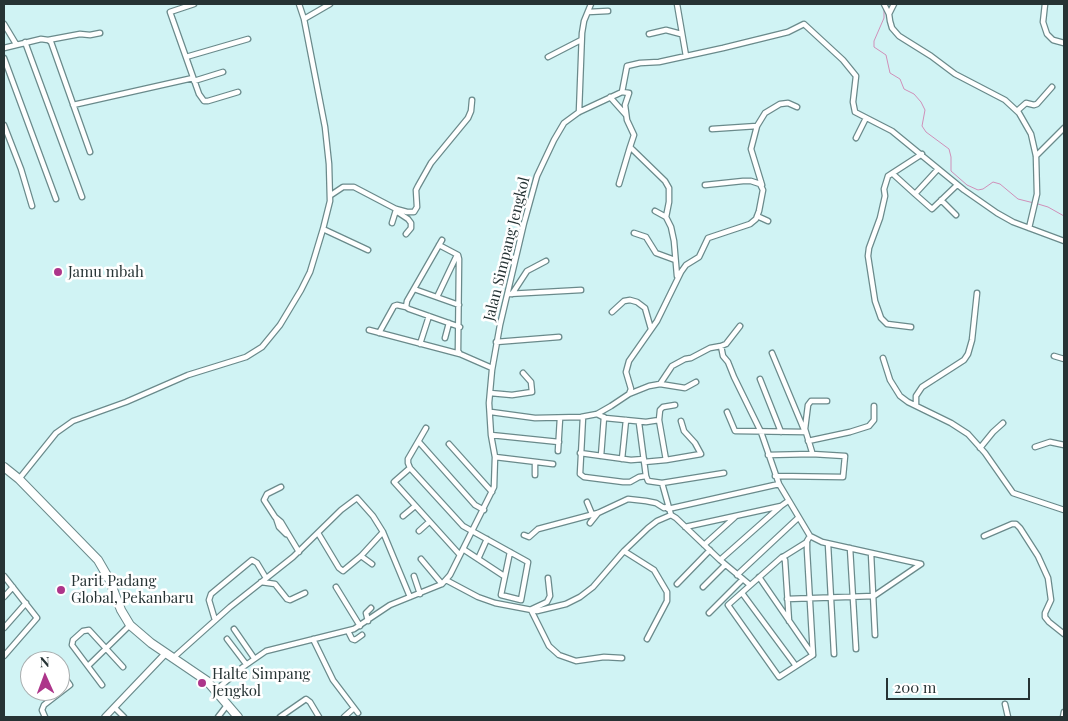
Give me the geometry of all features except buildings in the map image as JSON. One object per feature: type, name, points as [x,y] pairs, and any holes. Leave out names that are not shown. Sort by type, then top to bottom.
[{"type":"main road","points":[[4,467],[19,479],[98,560],[130,625],[173,658],[197,672],[216,690],[238,717]]},
{"type":"street","points":[[176,4],[178,10]]},
{"type":"street","points":[[194,4],[170,12],[199,94],[204,101],[238,92]]},
{"type":"street","points":[[19,479],[56,434],[73,421],[126,402],[188,374],[246,357],[262,347],[280,325],[302,290],[310,272],[331,195],[325,126],[304,20],[299,4]]},
{"type":"street","points":[[304,20],[330,4]]},
{"type":"street","points":[[579,112],[581,40],[583,27],[591,4]]},
{"type":"street","points":[[677,4],[686,56]]},
{"type":"street","points":[[884,4],[889,14],[892,28],[902,39],[931,56],[955,74],[1006,100],[1017,110],[1028,128],[1036,156],[1037,194],[1029,228]]},
{"type":"street","points":[[889,14],[894,4]]},
{"type":"street","points":[[1045,4],[1043,22],[1047,34],[1053,40],[1064,44]]},
{"type":"street","points":[[588,12],[608,11]]},
{"type":"street","points":[[4,24],[16,44]]},
{"type":"street","points":[[626,116],[625,105],[629,93],[622,92],[628,66],[659,62],[788,32],[804,24],[843,60],[856,76],[853,108],[855,112],[892,131],[957,184],[1005,218],[1064,241]]},
{"type":"street","points":[[649,34],[666,30],[681,34]]},
{"type":"street","points":[[4,48],[41,39],[48,40],[80,34],[100,33]]},
{"type":"street","points":[[186,58],[248,39]]},
{"type":"street","points":[[48,40],[54,48],[90,152]]},
{"type":"street","points":[[548,57],[581,40]]},
{"type":"street","points":[[25,42],[82,197]]},
{"type":"street","points":[[4,58],[56,199]]},
{"type":"street","points":[[73,105],[194,80],[223,72]]},
{"type":"street","points":[[1017,110],[1026,103],[1036,105],[1052,87]]},
{"type":"street","name":"Jalan Simpang Jengkol","points":[[444,582],[492,492],[495,479],[495,457],[491,435],[490,393],[492,368],[496,342],[510,294],[524,223],[538,176],[560,129],[570,119],[579,112],[622,92]]},
{"type":"street","points":[[610,97],[626,116],[634,135],[619,184]]},
{"type":"street","points":[[396,210],[415,211],[417,204],[416,190],[418,186],[431,163],[468,118],[472,100]]},
{"type":"street","points":[[630,394],[631,388],[626,372],[627,366],[642,340],[660,316],[677,277],[686,265],[699,257],[708,238],[750,224],[757,216],[763,196],[762,185],[752,152],[753,138],[757,126],[765,113],[778,105],[786,102],[797,108]]},
{"type":"street","points":[[856,138],[866,118]]},
{"type":"street","points":[[4,125],[21,169],[32,206]]},
{"type":"street","points":[[712,130],[757,126]]},
{"type":"street","points":[[1036,156],[1064,128]]},
{"type":"street","points":[[630,147],[668,184],[670,196],[666,217]]},
{"type":"street","points":[[911,327],[891,325],[882,321],[875,300],[868,262],[869,248],[884,203],[888,176],[922,154]]},
{"type":"street","points":[[915,194],[938,168]]},
{"type":"street","points":[[893,174],[932,209],[957,184]]},
{"type":"street","points":[[706,185],[751,181],[762,185]]},
{"type":"street","points":[[331,195],[343,187],[354,188],[396,210],[408,220],[411,223],[411,228],[406,234]]},
{"type":"street","points":[[941,200],[956,215]]},
{"type":"street","points":[[392,223],[396,210]]},
{"type":"street","points":[[655,211],[666,217],[671,227],[677,277]]},
{"type":"street","points":[[757,216],[768,221]]},
{"type":"street","points":[[323,229],[368,250]]},
{"type":"street","points":[[634,233],[646,237],[656,253],[676,260]]},
{"type":"street","points":[[406,307],[441,242],[459,258],[460,263],[458,351],[460,354]]},
{"type":"street","points":[[436,297],[456,255]]},
{"type":"street","points":[[510,294],[527,271],[546,260]]},
{"type":"street","points":[[414,289],[460,305]]},
{"type":"street","points":[[510,294],[581,290]]},
{"type":"street","points":[[916,406],[916,396],[922,387],[964,360],[968,354],[973,332],[977,293]]},
{"type":"street","points":[[612,312],[624,301],[637,302],[646,308],[651,329]]},
{"type":"street","points":[[379,333],[394,306],[397,305],[460,327]]},
{"type":"street","points":[[420,344],[429,316]]},
{"type":"street","points":[[445,338],[449,323]]},
{"type":"street","points":[[660,384],[670,369],[676,364],[710,348],[721,346],[732,337],[740,326]]},
{"type":"street","points":[[369,330],[460,354],[492,368]]},
{"type":"street","points":[[496,342],[559,337]]},
{"type":"street","points":[[721,346],[723,356],[728,362],[761,432],[775,476],[810,536],[828,544],[921,564],[874,596],[787,599]]},
{"type":"street","points":[[772,353],[792,405],[805,432],[812,454]]},
{"type":"street","points":[[1054,356],[1064,360]]},
{"type":"street","points":[[883,358],[890,380],[900,396],[908,402],[960,428],[980,448],[1013,493],[1064,510]]},
{"type":"street","points":[[490,393],[512,395],[532,392],[531,382],[523,373]]},
{"type":"street","points":[[760,379],[781,432]]},
{"type":"street","points":[[491,412],[535,418],[583,417],[597,414],[630,394],[649,386],[660,384],[685,388],[696,382]]},
{"type":"street","points":[[805,432],[806,413],[809,402],[827,400]]},
{"type":"street","points":[[666,460],[659,420],[660,410],[663,407],[675,405]]},
{"type":"street","points":[[808,441],[866,427],[874,420],[874,406]]},
{"type":"street","points":[[727,412],[734,431],[805,432]]},
{"type":"street","points":[[597,414],[639,423],[659,420]]},
{"type":"street","points":[[583,417],[580,474],[584,477],[630,482],[639,477],[646,476]]},
{"type":"street","points":[[601,456],[604,417]]},
{"type":"street","points":[[558,451],[560,418]]},
{"type":"street","points":[[622,459],[626,420]]},
{"type":"street","points":[[580,453],[644,461],[666,460],[701,454],[695,443],[684,431],[681,420]]},
{"type":"street","points":[[639,423],[646,476],[651,482],[724,473]]},
{"type":"street","points":[[980,448],[1003,423]]},
{"type":"street","points":[[426,428],[408,459],[410,468],[464,526],[528,562],[521,600],[500,595],[510,552]]},
{"type":"street","points":[[491,435],[559,442]]},
{"type":"street","points":[[419,442],[475,505],[484,510]]},
{"type":"street","points":[[1035,447],[1050,442],[1064,445]]},
{"type":"street","points":[[450,444],[492,492]]},
{"type":"street","points":[[768,455],[812,454],[845,456],[843,477],[775,476]]},
{"type":"street","points":[[495,457],[553,464]]},
{"type":"street","points":[[535,475],[536,462]]},
{"type":"street","points":[[410,468],[394,482],[460,555]]},
{"type":"street","points":[[662,482],[671,515],[725,565],[750,585]]},
{"type":"street","points":[[524,536],[528,536],[538,529],[598,513],[628,499],[656,503],[664,508],[668,508],[779,484]]},
{"type":"street","points":[[281,487],[264,496],[266,504],[281,522],[298,552]]},
{"type":"street","points":[[173,658],[215,620],[298,552],[341,510],[357,498],[373,516],[383,532],[410,597]]},
{"type":"street","points":[[720,560],[788,501]]},
{"type":"street","points":[[587,502],[592,514]]},
{"type":"street","points":[[403,516],[415,506]]},
{"type":"street","points":[[685,527],[781,506]]},
{"type":"street","points":[[590,524],[598,513]]},
{"type":"street","points":[[421,559],[444,582],[495,603],[537,611],[566,604],[594,587],[624,551],[648,528],[657,521],[671,515]]},
{"type":"street","points":[[704,545],[737,516]]},
{"type":"street","points":[[738,575],[798,518]]},
{"type":"street","points":[[419,531],[429,522]]},
{"type":"street","points":[[984,536],[1012,524],[1016,524],[1020,528],[1038,556],[1048,578],[1051,600],[1045,613],[1045,618],[1064,634]]},
{"type":"street","points":[[318,533],[342,570],[345,570],[383,532]]},
{"type":"street","points":[[810,536],[807,541],[780,558],[728,605],[779,677],[813,655]]},
{"type":"street","points":[[478,559],[487,540]]},
{"type":"street","points":[[807,541],[813,655]]},
{"type":"street","points":[[828,544],[834,654]]},
{"type":"street","points":[[850,548],[856,649]]},
{"type":"street","points":[[463,549],[504,576]]},
{"type":"street","points":[[676,584],[710,550]]},
{"type":"street","points":[[624,551],[654,570],[667,592],[666,601],[647,639]]},
{"type":"street","points":[[871,553],[875,635]]},
{"type":"street","points":[[360,556],[372,564]]},
{"type":"street","points":[[783,557],[785,560],[788,620]]},
{"type":"street","points":[[215,620],[209,600],[211,594],[252,560],[257,563],[266,578]]},
{"type":"street","points":[[703,587],[725,565]]},
{"type":"street","points":[[273,572],[275,584],[289,600],[305,594]]},
{"type":"street","points":[[4,576],[37,618],[4,656]]},
{"type":"street","points":[[414,576],[420,594]]},
{"type":"street","points":[[759,577],[813,655]]},
{"type":"street","points":[[531,610],[547,602],[550,596],[548,578]]},
{"type":"street","points":[[709,613],[743,580]]},
{"type":"street","points":[[261,582],[275,584]]},
{"type":"street","points":[[216,690],[254,658],[271,649],[348,631],[360,626],[390,605],[420,594],[444,582]]},
{"type":"street","points":[[336,587],[360,626]]},
{"type":"street","points":[[4,597],[13,588]]},
{"type":"street","points":[[742,593],[796,666]]},
{"type":"street","points":[[4,628],[26,603]]},
{"type":"street","points":[[368,621],[366,613],[371,608]]},
{"type":"street","points":[[531,610],[549,646],[559,655],[576,661],[604,657],[622,658]]},
{"type":"street","points":[[88,666],[130,625]]},
{"type":"street","points":[[234,629],[254,658]]},
{"type":"street","points":[[102,685],[72,645],[75,638],[83,631],[89,630],[123,667]]},
{"type":"street","points":[[348,631],[352,639],[355,640],[362,635]]},
{"type":"street","points":[[228,639],[246,664]]},
{"type":"street","points":[[312,640],[333,680],[358,713]]},
{"type":"street","points":[[105,717],[166,653]]},
{"type":"street","points":[[280,717],[306,700],[310,702],[319,717]]},
{"type":"street","points":[[46,717],[42,712],[42,707],[50,701]]},
{"type":"street","points":[[218,717],[228,704]]},
{"type":"street","points":[[1005,704],[1008,717]]},
{"type":"street","points":[[115,708],[124,717]]},
{"type":"street","points":[[344,717],[354,708]]},
{"type":"street","points":[[1063,717],[1064,712]]},
{"type":"waterway","points":[[884,8],[884,18],[874,41],[874,47],[886,55],[890,73],[900,79],[904,89],[914,94],[921,102],[925,110],[922,126],[926,132],[949,149],[951,171],[967,185],[978,190],[993,182],[1000,184],[1018,199],[1034,203]]},
{"type":"waterway","points":[[1038,204],[1064,216]]},
{"type":"place","name":"Jamu mbah","points":[[58,272]]},
{"type":"place","name":"Parit Padang Global, Pekanbaru","points":[[61,590]]},
{"type":"place","name":"Halte Simpang Jengkol","points":[[202,683]]}]
